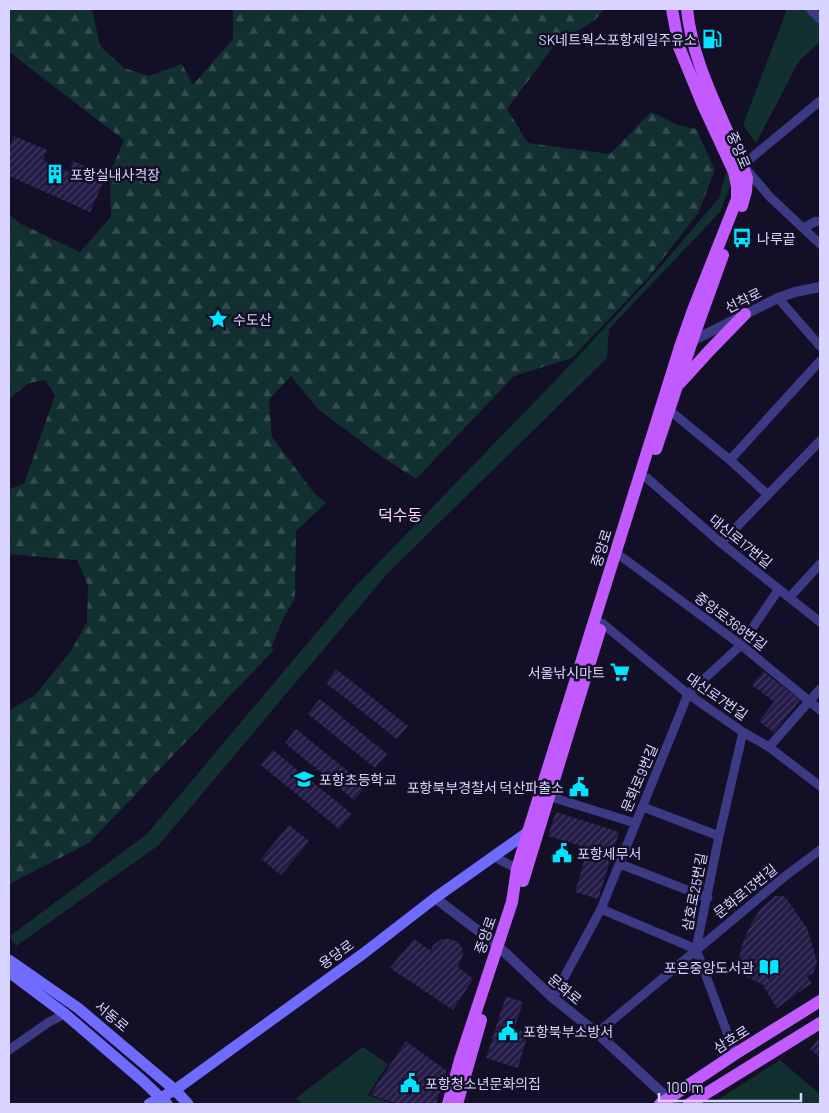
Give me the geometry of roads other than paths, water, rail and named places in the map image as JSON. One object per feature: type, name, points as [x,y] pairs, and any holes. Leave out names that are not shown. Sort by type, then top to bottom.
[{"type":"main road","name":"중앙로","points":[[457,1104],[512,902],[518,869],[548,796],[647,478],[692,341],[745,197],[748,184],[702,103],[679,47],[672,9]]},
{"type":"main road","name":"중앙로","points":[[448,1104],[460,1060],[499,948],[680,347],[737,199],[738,169],[692,40],[687,9]]},
{"type":"main road","points":[[677,387],[709,350],[745,314]]},
{"type":"main road","name":"용당로","points":[[149,1104],[164,1101],[175,1090],[357,958],[435,898],[493,856],[534,830]]},
{"type":"main road","name":"서동로","points":[[9,960],[78,1008],[175,1090],[188,1104]]},
{"type":"main road","points":[[9,972],[65,1014],[164,1101]]},
{"type":"main road","name":"삼호로","points":[[667,1102],[735,1054],[820,1002]]},
{"type":"main road","points":[[689,1104],[820,1023]]},
{"type":"street","points":[[810,9],[820,19]]},
{"type":"street","points":[[820,101],[738,169],[820,244]]},
{"type":"street","points":[[804,228],[816,221],[820,222]]},
{"type":"street","name":"선착로","points":[[680,347],[778,298],[820,287]]},
{"type":"street","points":[[778,298],[820,346]]},
{"type":"street","points":[[730,460],[820,361]]},
{"type":"street","points":[[670,410],[730,460],[768,495]]},
{"type":"street","points":[[721,543],[820,440]]},
{"type":"street","name":"대신로17번길","points":[[647,478],[721,543],[820,622]]},
{"type":"street","name":"중앙로368번길","points":[[622,557],[741,645],[820,710]]},
{"type":"street","points":[[790,597],[820,564]]},
{"type":"street","name":"문화로9번길","points":[[553,998],[601,909],[688,694],[741,645],[779,589]]},
{"type":"street","name":"대신로7번길","points":[[602,623],[688,694],[743,732],[769,747],[820,786]]},
{"type":"street","points":[[769,747],[820,688]]},
{"type":"street","name":"삼호로25번길","points":[[735,1054],[696,949],[743,732]]},
{"type":"street","points":[[548,796],[635,823]]},
{"type":"street","points":[[643,807],[719,836]]},
{"type":"street","name":"문화로13번길","points":[[597,1033],[696,949],[820,850]]},
{"type":"street","points":[[493,856],[518,869]]},
{"type":"street","points":[[620,864],[708,898]]},
{"type":"street","name":"문화로","points":[[435,898],[499,948],[553,998],[597,1033],[667,1102]]},
{"type":"street","points":[[601,909],[696,949]]},
{"type":"street","points":[[9,1050],[49,1022],[65,1014]]},
{"type":"place","name":"SK네트웍스포항제일주유소","points":[[712,39]]},
{"type":"place","name":"포항실내사격장","points":[[55,174]]},
{"type":"place","name":"나루끝","points":[[742,238]]},
{"type":"place","name":"수도산","points":[[218,319]]},
{"type":"place","name":"서울낚시마트","points":[[620,672]]},
{"type":"place","name":"포항초등학교","points":[[304,779]]},
{"type":"place","name":"포항북부경찰서 덕산파출소","points":[[579,787]]},
{"type":"place","name":"포항세무서","points":[[562,853]]},
{"type":"place","name":"포은중앙도서관","points":[[769,967]]},
{"type":"place","name":"포항북부소방서","points":[[508,1031]]},
{"type":"place","name":"포항청소년문화의집","points":[[410,1083]]},
{"type":"district","name":"덕수동","points":[[400,514]]}]
